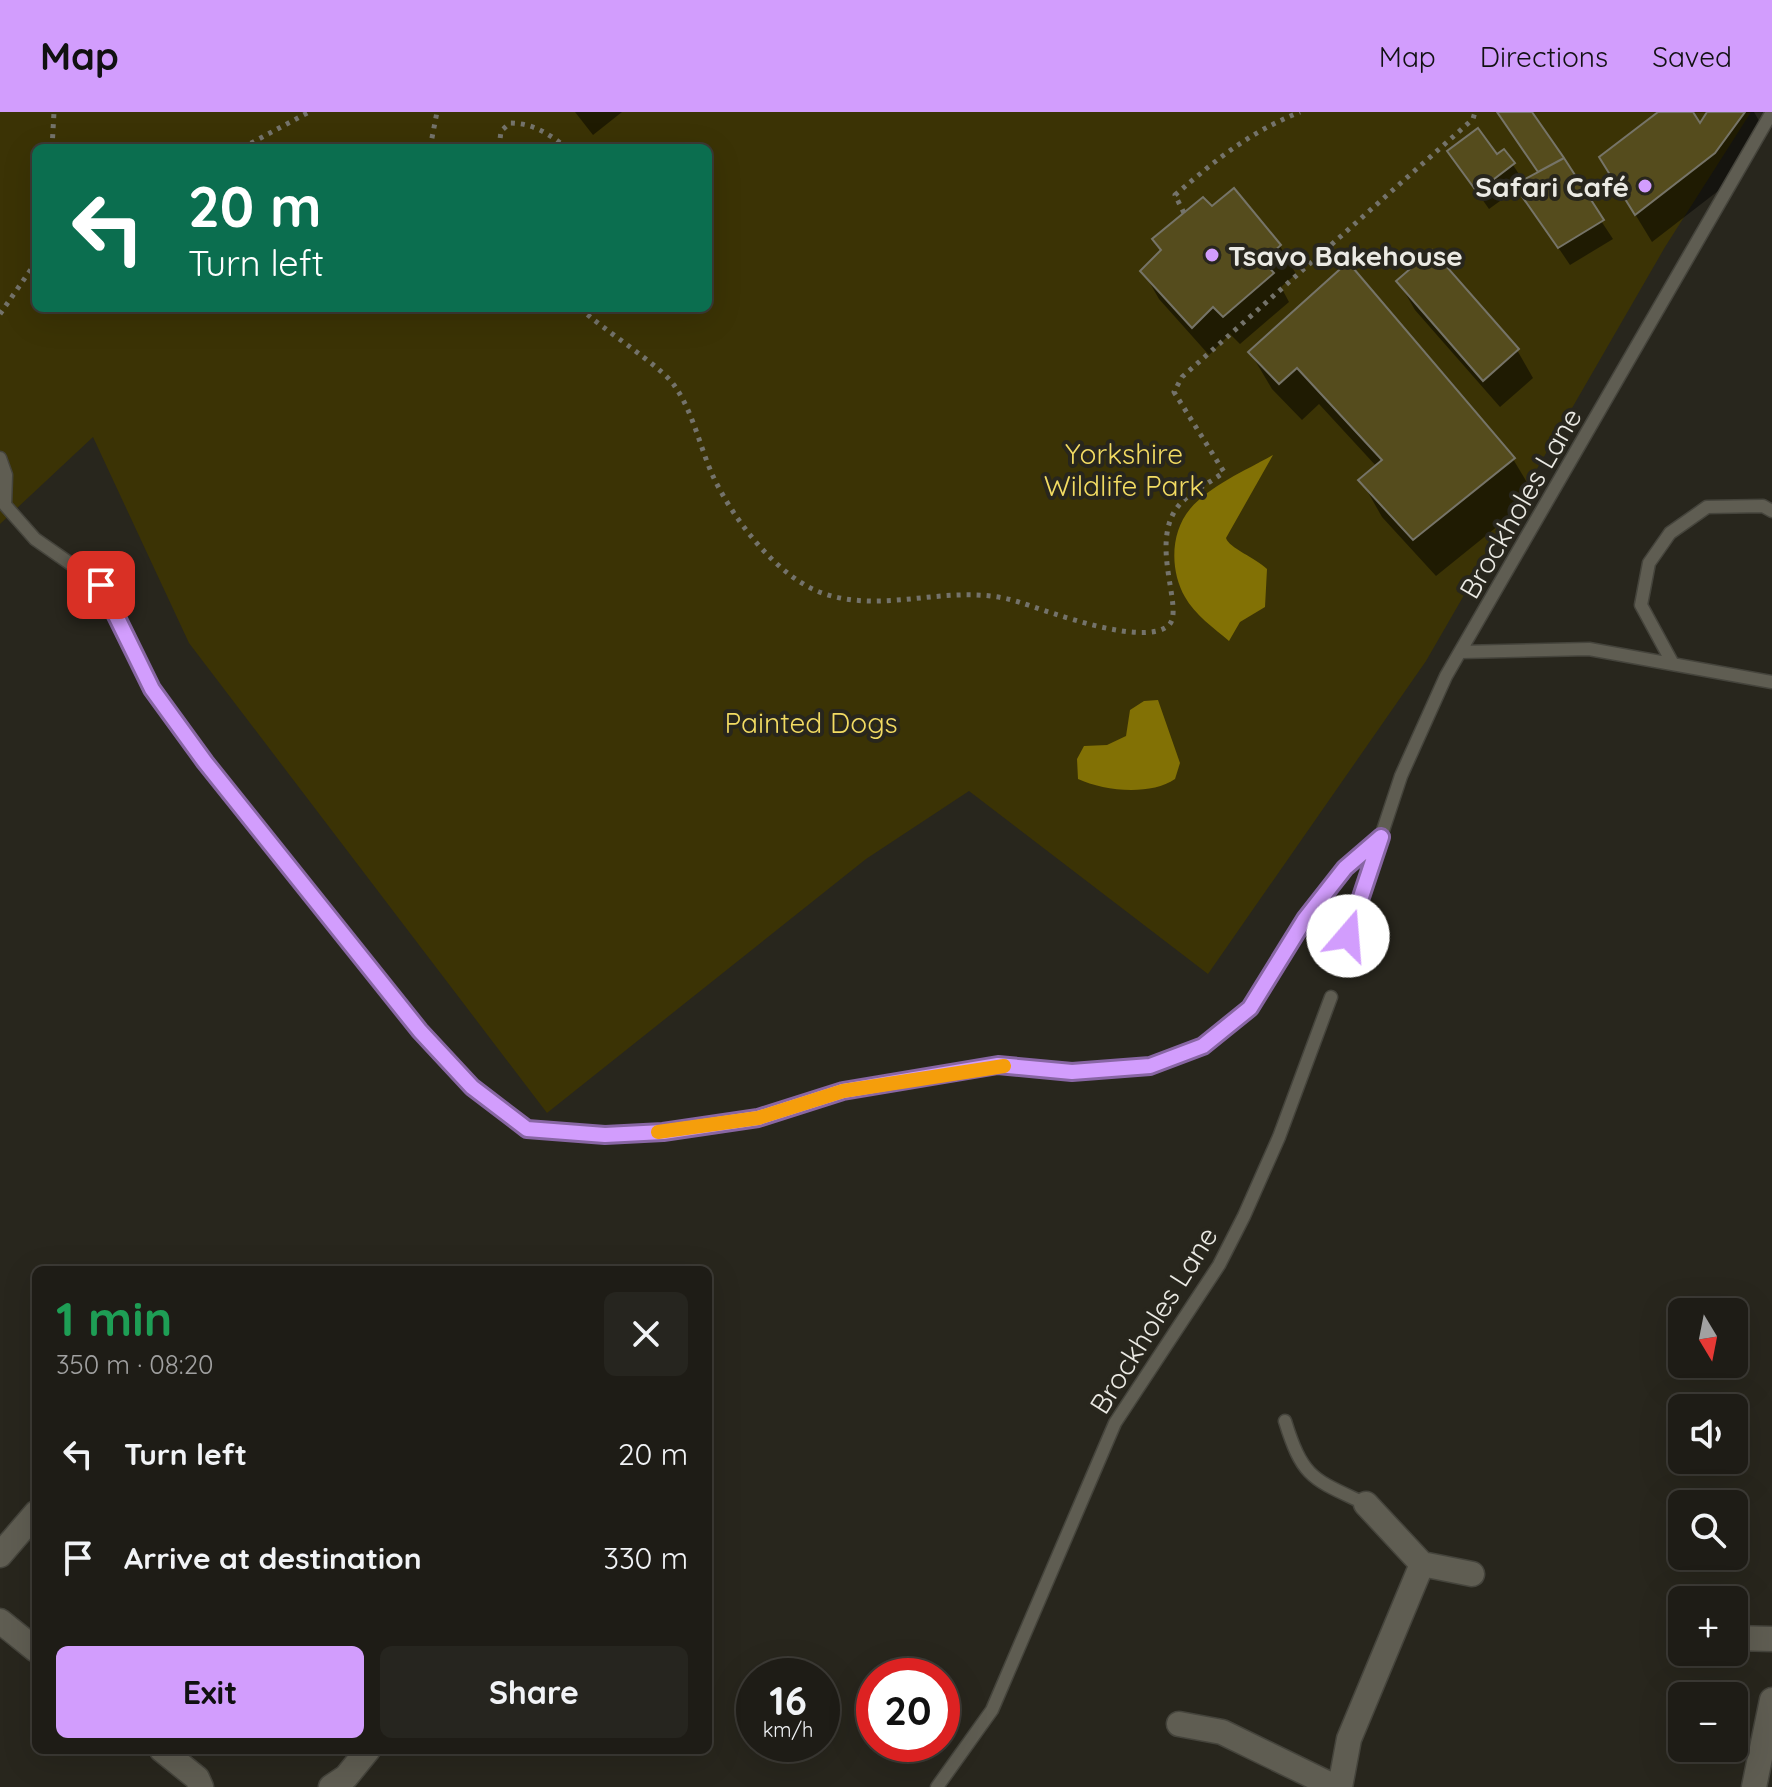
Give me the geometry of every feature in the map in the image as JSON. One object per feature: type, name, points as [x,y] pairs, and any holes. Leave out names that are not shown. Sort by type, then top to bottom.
[{"type":"street","points":[[1366,1504],[1422,1564],[1472,1574]]},
{"type":"street","points":[[0,1555],[32,1518]]},
{"type":"street","points":[[1179,1724],[1222,1732],[1338,1787],[1349,1739],[1422,1564]]},
{"type":"street","points":[[0,1621],[32,1647]]},
{"type":"street","points":[[1748,1638],[1772,1639]]},
{"type":"street","points":[[1754,1787],[1772,1700]]},
{"type":"street","points":[[167,1754],[197,1778],[201,1787]]},
{"type":"street","points":[[331,1787],[346,1777],[365,1754]]},
{"type":"lane","name":"Brockholes Lane","points":[[1348,936],[1425,716],[1772,112]]},
{"type":"lane","points":[[0,458],[6,475],[5,505],[35,539],[101,585],[152,689],[215,775],[420,1031],[472,1087],[527,1129],[605,1135],[663,1132],[758,1118],[843,1091],[998,1065],[1072,1072],[1150,1066],[1203,1046],[1250,1008],[1313,909],[1345,868],[1381,837]]},
{"type":"lane","points":[[1673,664],[1641,605],[1649,563],[1670,533],[1707,507],[1763,506],[1772,511]]},
{"type":"lane","points":[[1461,652],[1589,649],[1772,682]]},
{"type":"lane","name":"Brockholes Lane","points":[[937,1787],[992,1710],[1115,1423],[1219,1265],[1244,1216],[1279,1137],[1331,997]]},
{"type":"lane","points":[[1285,1421],[1297,1461],[1322,1484],[1366,1504]]},
{"type":"path","points":[[52,144],[54,112]]},
{"type":"path","points":[[249,144],[309,112]]},
{"type":"path","points":[[431,144],[437,112]]},
{"type":"path","points":[[1184,213],[1175,195],[1186,185],[1232,146],[1261,128],[1300,112]]},
{"type":"path","points":[[585,312],[672,382],[693,419],[712,475],[751,535],[780,570],[801,586],[855,603],[923,595],[989,594],[1103,629],[1160,630],[1170,624],[1174,612],[1164,562],[1166,532],[1180,504],[1224,472],[1174,392],[1182,377],[1473,119],[1475,112]]},
{"type":"path","points":[[499,144],[501,131],[510,123],[523,123],[544,131],[562,144]]},
{"type":"path","points":[[0,314],[32,268]]},
{"type":"green space","name":"Yorkshire Wildlife Park","points":[[0,112],[1751,112],[1665,247],[1426,661],[1208,974],[969,791],[866,859],[547,1113],[189,643],[93,437],[0,524]]},
{"type":"shaded area","points":[[1273,455],[1226,538],[1232,546],[1267,569],[1265,607],[1240,622],[1229,641],[1199,615],[1185,597],[1175,564],[1176,541],[1183,519],[1198,500]]},
{"type":"shaded area","points":[[1158,700],[1180,763],[1175,779],[1153,788],[1127,790],[1078,779],[1077,759],[1084,746],[1107,745],[1126,736],[1130,710],[1144,701]]},
{"type":"building","points":[[1497,112],[1532,112],[1564,158],[1538,172]]},
{"type":"building","name":"Safari Café","points":[[1658,112],[1693,112],[1700,123],[1707,112],[1745,112],[1715,153],[1635,215],[1599,157]]},
{"type":"building","points":[[1478,128],[1497,154],[1504,149],[1515,163],[1477,192],[1447,151]]},
{"type":"building","points":[[1564,158],[1604,220],[1558,248],[1514,185]]},
{"type":"building","name":"Tsavo Bakehouse","points":[[1234,188],[1281,245],[1263,261],[1274,273],[1223,317],[1213,307],[1192,328],[1140,271],[1161,250],[1152,239],[1203,197],[1212,206]]},
{"type":"building","points":[[1432,250],[1519,349],[1483,381],[1396,281]]},
{"type":"building","points":[[1348,262],[1515,458],[1413,540],[1358,480],[1382,460],[1297,368],[1279,384],[1248,352]]},
{"type":"slow traffic","points":[[658,1132],[758,1118],[843,1091],[1004,1066]]},
{"type":"place","name":"Safari Café","points":[[1645,186]]},
{"type":"place","name":"Tsavo Bakehouse","points":[[1212,255]]},
{"type":"route","points":[[101,585],[126,642],[152,689],[205,762],[420,1031],[472,1087],[527,1129],[605,1135],[663,1132],[758,1118],[843,1091],[998,1065],[1072,1072],[1150,1066],[1203,1046],[1250,1008],[1305,919],[1345,868],[1381,837],[1348,936]]},
{"type":"park label","name":"Painted Dogs","points":[[811,722]]}]
